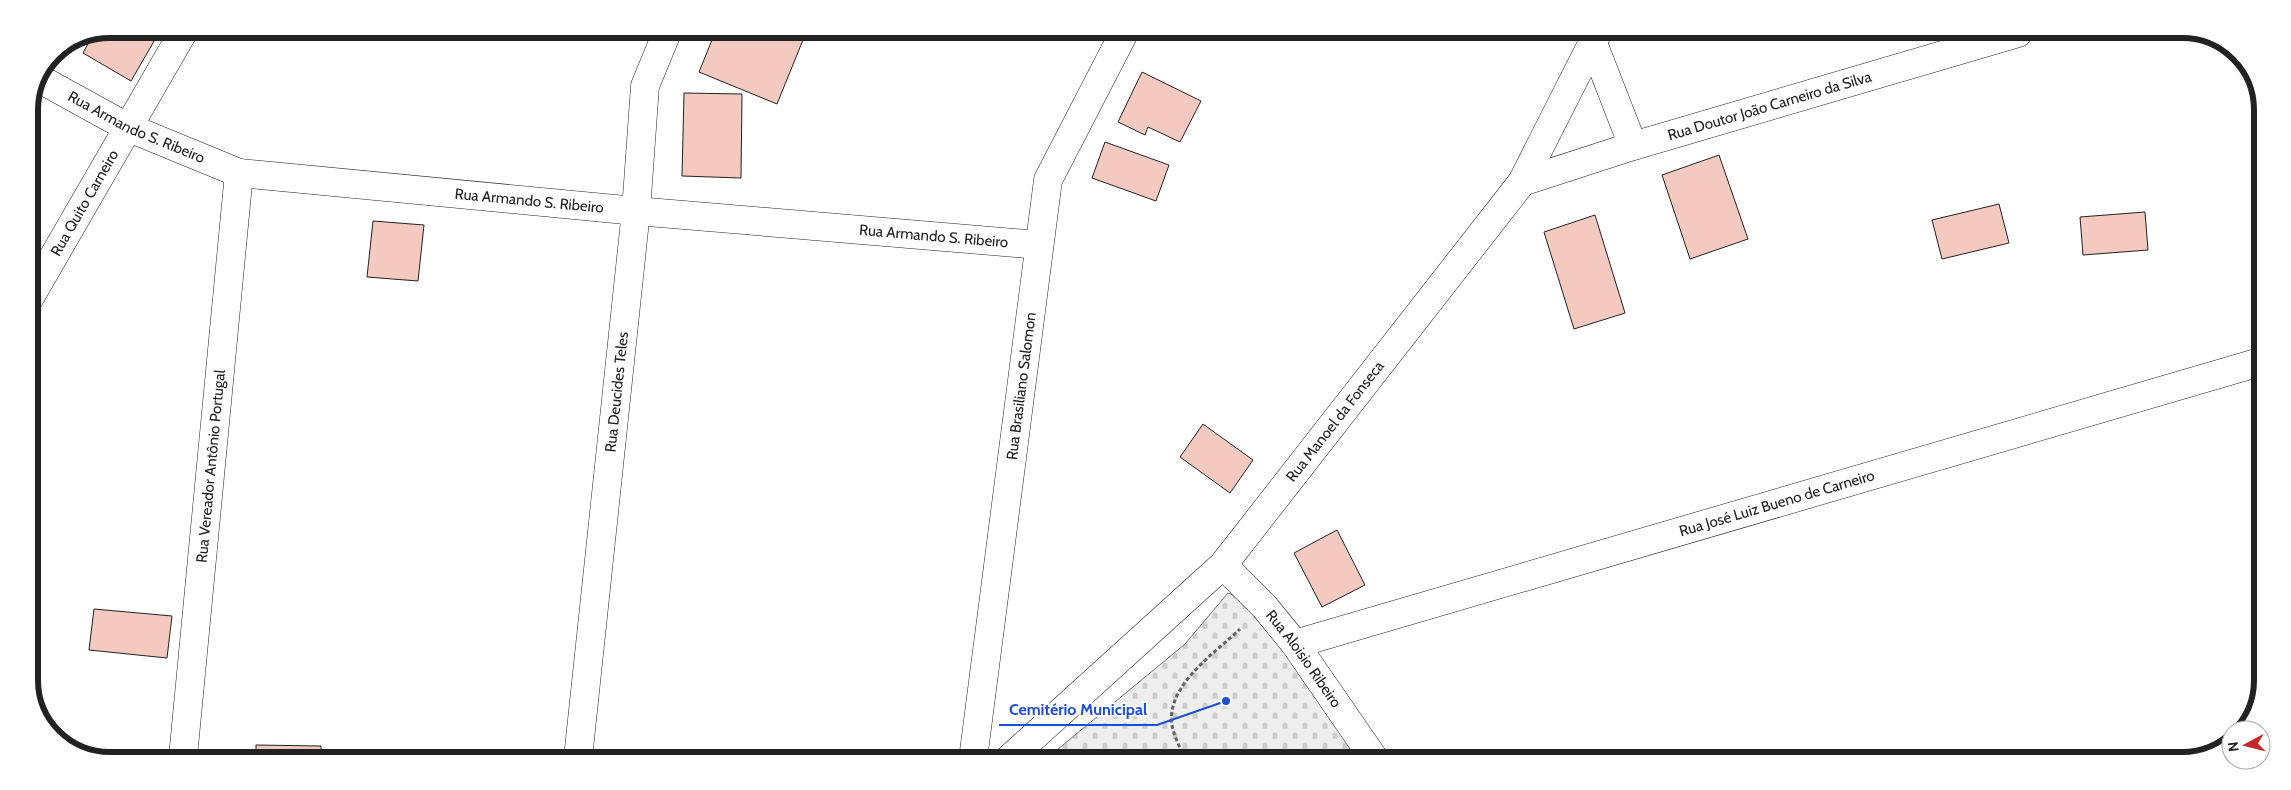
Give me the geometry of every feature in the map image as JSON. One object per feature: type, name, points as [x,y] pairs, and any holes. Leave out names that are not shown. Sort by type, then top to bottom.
[{"type":"street","name":"Rua Quito Carneiro","points":[[37,285],[180,38]]},
{"type":"street","name":"Rua Deucides Teles","points":[[579,752],[636,211],[645,86],[665,38]]},
{"type":"street","name":"Rua Brasiliano Salomon","points":[[975,752],[1048,180],[1122,38]]},
{"type":"street","name":"Rua Manoel da Fonseca","points":[[1016,752],[1223,565],[1522,182],[1595,38]]},
{"type":"street","points":[[1596,38],[1633,146]]},
{"type":"street","name":"Rua Doutor João Carneiro da Silva","points":[[1522,182],[1633,146],[1998,38]]},
{"type":"street","name":"Rua Armando S. Ribeiro","points":[[44,81],[127,128],[239,173],[636,211],[1040,244]]},
{"type":"street","name":"Rua Vereador Antônio Portugal","points":[[183,752],[239,173]]},
{"type":"street","name":"Rua José Luiz Bueno de Carneiro","points":[[1295,644],[2253,364]]},
{"type":"street","name":"Rua Aloisio Ribeiro","points":[[1223,565],[1264,606],[1295,644],[1369,752]]},
{"type":"path","points":[[1182,752],[1173,729],[1172,711],[1182,685],[1264,606]]},
{"type":"green space","points":[[1228,593],[1282,616],[1369,752],[1054,752],[1185,644]]},
{"type":"building","points":[[156,38],[131,81],[83,53],[90,41],[95,39]]},
{"type":"building","points":[[713,38],[804,38],[777,104],[699,72]]},
{"type":"building","points":[[1142,72],[1201,101],[1180,142],[1148,127],[1145,135],[1118,122]]},
{"type":"building","points":[[684,93],[742,94],[741,178],[682,176]]},
{"type":"building","points":[[1105,142],[1169,165],[1156,201],[1092,178]]},
{"type":"building","points":[[1719,155],[1748,239],[1690,259],[1662,175]]},
{"type":"building","points":[[1999,204],[2009,243],[1942,259],[1932,220]]},
{"type":"building","points":[[2145,212],[2148,250],[2083,255],[2080,217]]},
{"type":"building","points":[[1595,215],[1625,313],[1574,329],[1544,232]]},
{"type":"building","points":[[373,221],[424,225],[418,281],[367,277]]},
{"type":"building","points":[[1203,424],[1253,460],[1230,493],[1180,457]]},
{"type":"building","points":[[1337,530],[1365,585],[1322,607],[1294,553]]},
{"type":"building","points":[[94,609],[172,616],[167,658],[89,650]]},
{"type":"building","points":[[256,745],[321,746],[321,752],[256,752]]},
{"type":"place","name":"Cemitério Municipal","points":[[1226,701]]}]
